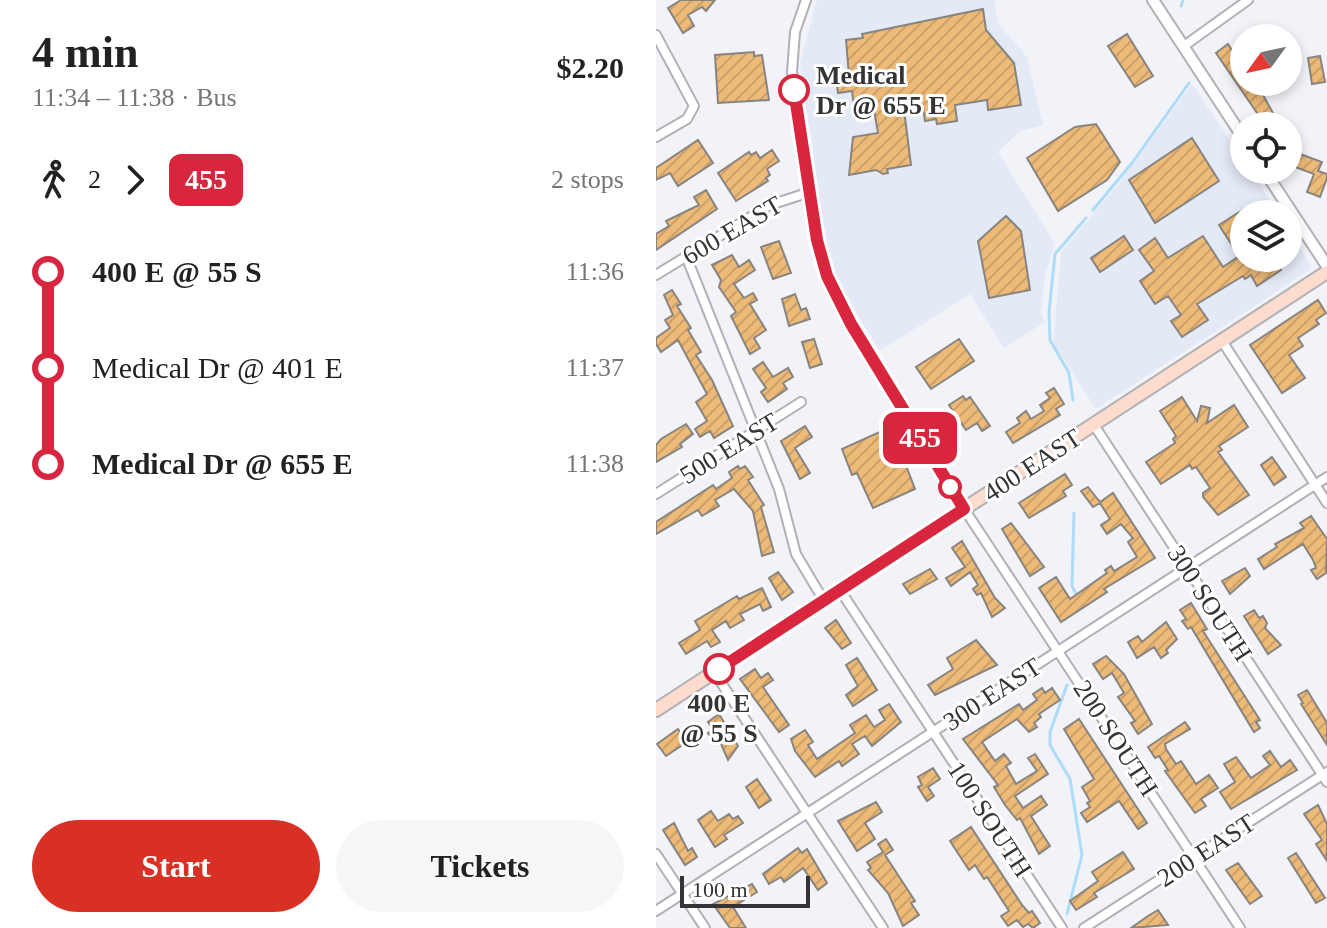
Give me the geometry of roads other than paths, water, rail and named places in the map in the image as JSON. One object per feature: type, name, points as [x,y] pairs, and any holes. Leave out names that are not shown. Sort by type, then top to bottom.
[{"type":"main road","name":"400 EAST","points":[[657,706],[824,601],[1327,272]]},
{"type":"street","name":"200 SOUTH","points":[[806,0],[795,32],[792,72],[820,253],[835,296],[964,509],[1240,928]]},
{"type":"street","points":[[1153,0],[1230,117]]},
{"type":"street","points":[[1184,46],[1248,0]]},
{"type":"street","points":[[656,35],[692,97],[693,110],[687,119],[656,137]]},
{"type":"street","points":[[1273,184],[1327,266]]},
{"type":"street","name":"600 EAST","points":[[656,275],[770,205],[810,192]]},
{"type":"street","points":[[686,256],[782,496],[796,554],[824,601]]},
{"type":"street","points":[[1222,341],[1327,503]]},
{"type":"street","name":"500 EAST","points":[[656,494],[801,402]]},
{"type":"street","name":"300 SOUTH","points":[[1094,425],[1325,776]]},
{"type":"street","name":"300 EAST","points":[[656,911],[1327,477]]},
{"type":"street","name":"100 SOUTH","points":[[840,590],[1062,928]]},
{"type":"street","points":[[714,672],[883,928]]},
{"type":"street","name":"200 EAST","points":[[1084,928],[1325,776]]},
{"type":"street","points":[[656,854],[705,928]]},
{"type":"waterway","points":[[1181,6],[1183,0]]},
{"type":"waterway","points":[[1093,210],[1132,163],[1189,83]]},
{"type":"waterway","points":[[1073,400],[1069,373],[1050,340],[1049,312],[1055,254],[1086,218]]},
{"type":"waterway","points":[[1074,513],[1072,586],[1077,596]]},
{"type":"waterway","points":[[1067,685],[1050,732],[1050,745],[1070,779],[1082,855],[1067,914]]},
{"type":"place","name":"Medical Dr @ 655 E","points":[[794,90]]},
{"type":"place","name":"400 E @ 55 S","points":[[719,669]]}]
